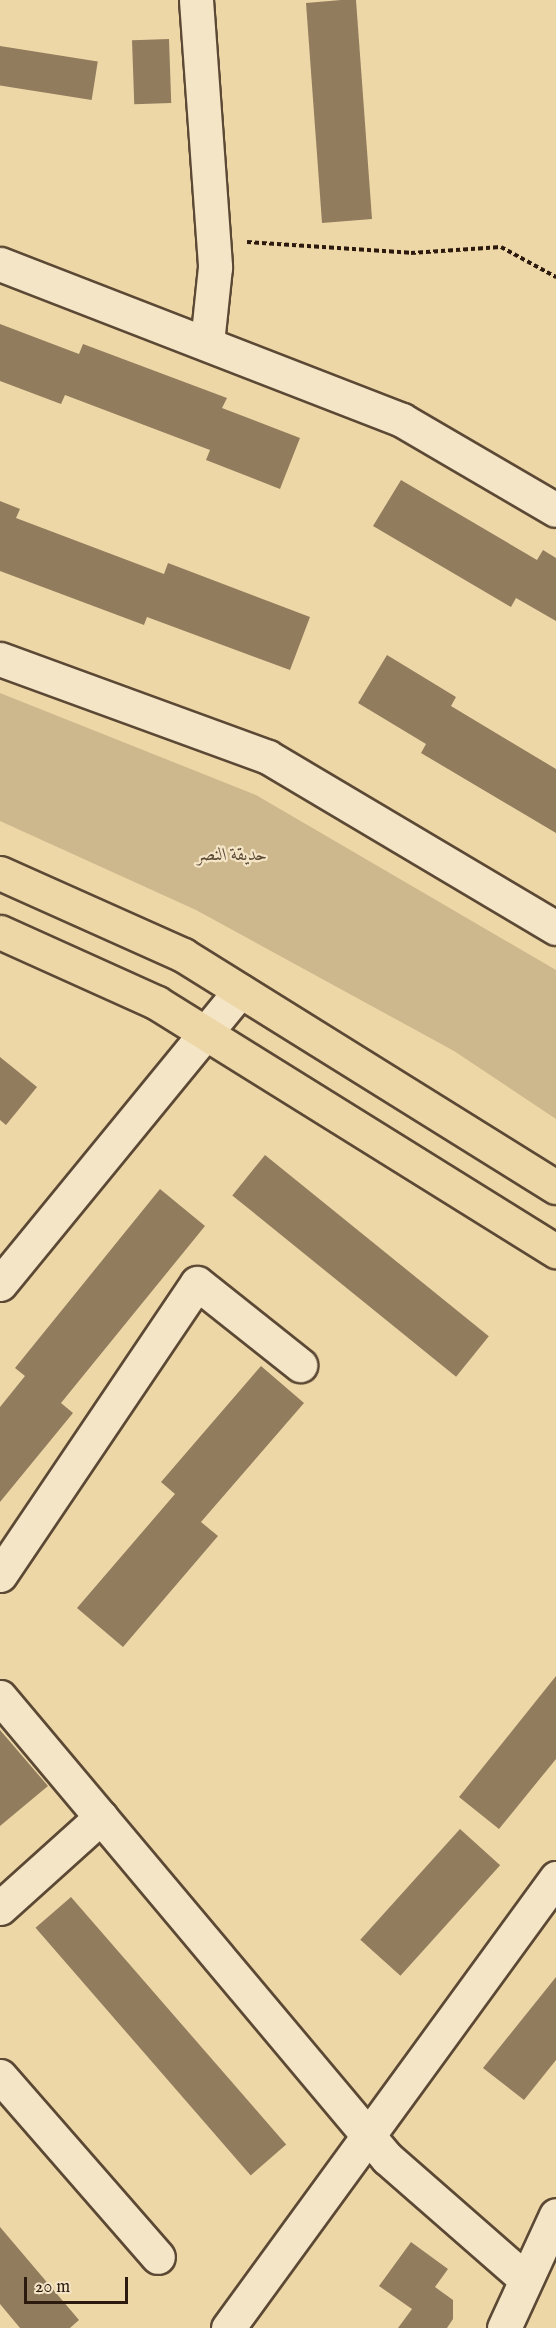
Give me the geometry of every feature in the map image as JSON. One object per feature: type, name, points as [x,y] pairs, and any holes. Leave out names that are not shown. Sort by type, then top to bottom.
[{"type":"main road","points":[[0,873],[183,955],[556,1187]]},
{"type":"main road","points":[[0,932],[157,1003],[556,1251]]},
{"type":"street","points":[[196,0],[214,240],[207,343]]},
{"type":"street","points":[[0,264],[402,420],[556,510]]},
{"type":"street","points":[[0,659],[268,757],[556,928]]},
{"type":"street","points":[[0,1284],[204,1031],[240,991]]},
{"type":"street","points":[[0,1575],[198,1283],[300,1365]]},
{"type":"street","points":[[0,1697],[387,2158],[525,2279]]},
{"type":"street","points":[[0,1908],[101,1817]]},
{"type":"street","points":[[228,2328],[556,1878]]},
{"type":"street","points":[[0,2076],[158,2257]]},
{"type":"street","points":[[505,2327],[556,2215]]},
{"type":"path","points":[[214,240],[411,253],[501,247],[556,277]]},
{"type":"green space","name":"حديقة النصر","points":[[0,693],[256,795],[556,970],[556,1119],[454,1051],[196,910],[0,821]]},
{"type":"building","points":[[356,0],[372,219],[322,223],[306,3]]},
{"type":"building","points":[[169,39],[171,103],[134,104],[132,40]]},
{"type":"building","points":[[0,46],[98,61],[92,100],[0,85]]},
{"type":"building","points":[[0,324],[79,354],[83,344],[227,398],[222,408],[300,438],[280,489],[206,460],[210,450],[65,395],[61,404],[0,381]]},
{"type":"building","points":[[401,480],[537,560],[543,550],[556,558],[556,621],[516,598],[511,607],[373,526]]},
{"type":"building","points":[[0,501],[20,509],[16,518],[164,574],[168,563],[310,617],[290,670],[147,617],[144,625],[0,571]]},
{"type":"building","points":[[387,655],[456,697],[451,706],[556,769],[556,833],[421,753],[426,744],[358,703]]},
{"type":"building","points":[[0,1057],[37,1087],[6,1125],[0,1120]]},
{"type":"building","points":[[265,1155],[489,1336],[456,1377],[232,1195]]},
{"type":"building","points":[[160,1189],[205,1226],[61,1403],[73,1413],[0,1502],[0,1407],[25,1376],[15,1368]]},
{"type":"building","points":[[261,1366],[304,1403],[201,1522],[218,1536],[123,1647],[77,1608],[175,1494],[161,1482]]},
{"type":"building","points":[[556,1676],[556,1759],[499,1829],[459,1797]]},
{"type":"building","points":[[0,1730],[48,1786],[0,1826]]},
{"type":"building","points":[[460,1829],[500,1865],[400,1976],[360,1940]]},
{"type":"building","points":[[71,1897],[286,2145],[251,2175],[36,1928]]},
{"type":"building","points":[[556,1977],[556,2060],[524,2100],[483,2068]]},
{"type":"building","points":[[0,2227],[79,2320],[70,2328],[20,2328],[0,2304]]},
{"type":"building","points":[[411,2242],[448,2269],[435,2287],[453,2300],[453,2319],[447,2328],[398,2328],[412,2309],[379,2286]]}]
